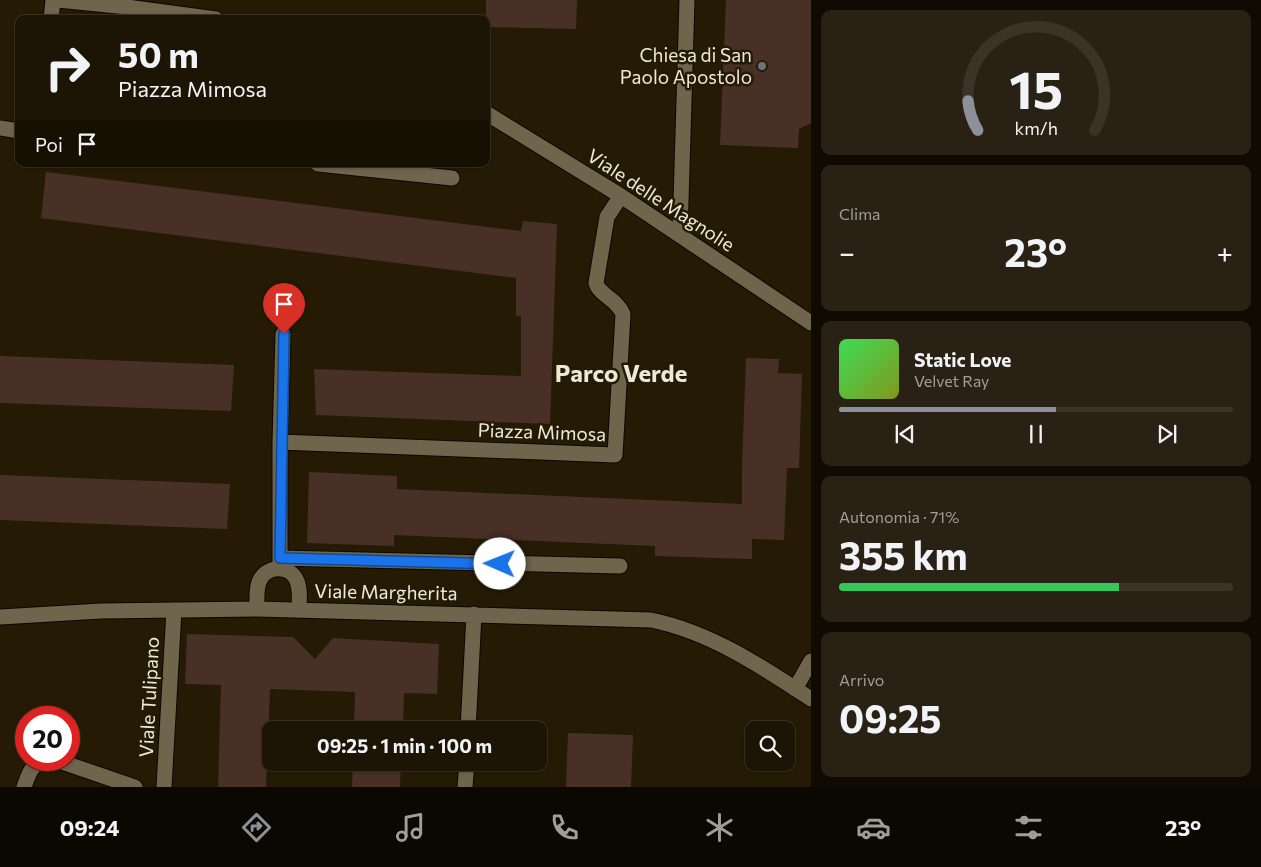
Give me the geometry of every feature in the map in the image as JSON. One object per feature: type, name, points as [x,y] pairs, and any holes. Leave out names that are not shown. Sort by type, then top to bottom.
[{"type":"street","points":[[51,15],[53,0]]},
{"type":"street","points":[[58,0],[186,15]]},
{"type":"street","points":[[680,235],[688,0]]},
{"type":"street","name":"Viale delle Magnolie","points":[[490,115],[620,196],[811,323]]},
{"type":"street","points":[[0,128],[15,130]]},
{"type":"street","points":[[347,167],[452,178]]},
{"type":"street","name":"Piazza Mimosa","points":[[280,442],[615,456],[622,314],[620,307],[600,290],[596,283],[607,217],[620,196]]},
{"type":"street","points":[[284,334],[280,442],[280,564],[296,579],[299,610]]},
{"type":"street","points":[[257,609],[258,584],[261,578],[266,572],[280,564]]},
{"type":"street","name":"Viale Margherita","points":[[280,564],[620,566]]},
{"type":"street","name":"Viale Margherita","points":[[0,617],[101,611],[257,609],[651,620],[676,625],[734,651],[811,699]]},
{"type":"street","name":"Viale Tulipano","points":[[164,787],[174,610]]},
{"type":"street","points":[[468,721],[474,614]]},
{"type":"street","points":[[795,689],[811,661]]},
{"type":"street","points":[[80,768],[135,787]]},
{"type":"street","points":[[24,787],[30,771]]},
{"type":"street","points":[[465,787],[466,771]]},
{"type":"building","points":[[486,0],[577,0],[576,29],[490,27],[490,15],[486,15]]},
{"type":"building","name":"Chiesa di San Paolo Apostolo","points":[[726,0],[811,0],[811,123],[799,129],[798,148],[720,145]]},
{"type":"building","points":[[46,172],[521,231],[523,221],[557,224],[550,424],[316,415],[314,369],[521,376],[521,316],[516,316],[516,278],[41,218]]},
{"type":"building","points":[[0,356],[234,365],[231,411],[0,403]]},
{"type":"building","points":[[746,358],[779,359],[778,373],[802,374],[799,468],[787,468],[784,540],[752,539],[752,559],[655,556],[655,546],[394,535],[394,546],[307,543],[309,472],[397,476],[397,489],[742,504]]},
{"type":"building","points":[[0,475],[230,484],[227,529],[0,520]]},
{"type":"building","points":[[187,634],[293,637],[315,659],[333,638],[439,644],[437,694],[404,693],[403,721],[354,721],[355,692],[270,689],[269,721],[262,721],[262,771],[267,771],[266,787],[218,787],[221,685],[185,684]]},
{"type":"building","points":[[568,733],[633,735],[631,787],[566,787]]},
{"type":"building","points":[[353,771],[401,771],[400,787],[352,787]]},
{"type":"place","name":"Chiesa di San Paolo Apostolo","points":[[762,66]]},
{"type":"district","name":"Parco Verde","points":[[621,374]]},
{"type":"route","points":[[284,334],[280,442],[280,558],[500,564]]}]
